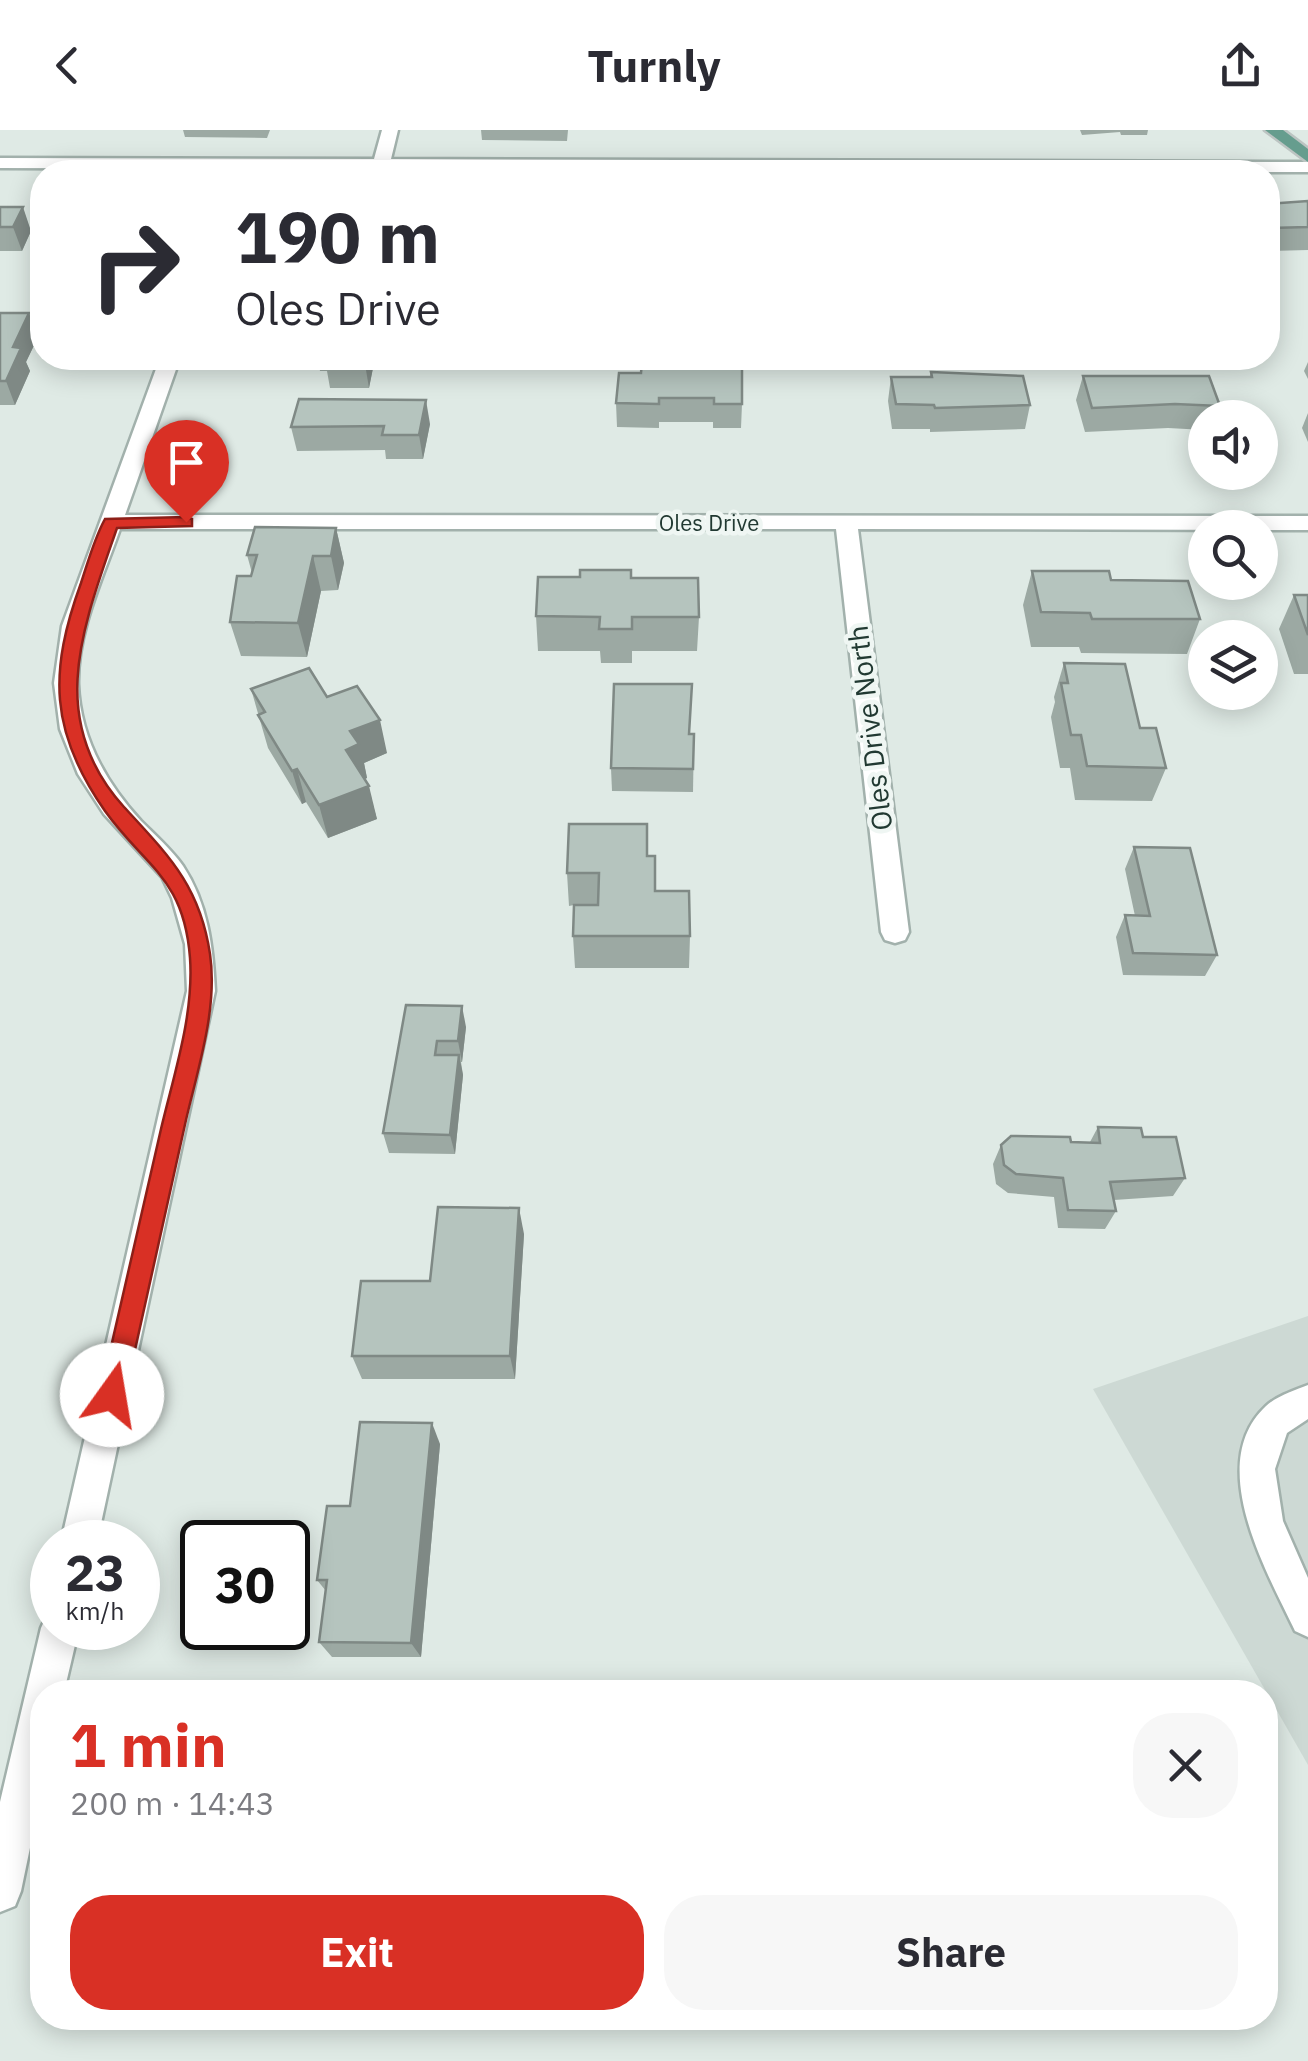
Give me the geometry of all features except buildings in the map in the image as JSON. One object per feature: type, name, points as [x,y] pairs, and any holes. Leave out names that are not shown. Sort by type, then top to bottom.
[{"type":"main road","points":[[1273,130],[1308,157]]},
{"type":"street","points":[[381,160],[390,130]]},
{"type":"street","points":[[0,164],[30,165]]},
{"type":"street","points":[[1280,166],[1308,166]]},
{"type":"street","points":[[84,1520],[196,1026],[202,975],[192,912],[172,870],[113,807],[91,774],[72,729],[66,683],[71,637],[166,370]]},
{"type":"street","name":"Oles Drive","points":[[111,522],[1308,523]]},
{"type":"street","name":"Oles Drive North","points":[[846,523],[894,932]]},
{"type":"street","points":[[1308,1401],[1277,1418],[1260,1450],[1257,1486],[1267,1530],[1308,1618]]},
{"type":"street","points":[[48,1680],[55,1650]]},
{"type":"street","points":[[0,1891],[30,1757]]},
{"type":"shaded area","points":[[1308,1316],[1308,1765],[1278,1713],[1278,1680],[1259,1680],[1093,1389]]},
{"type":"route","points":[[112,1395],[196,1026],[201,959],[192,912],[172,870],[113,807],[80,752],[70,716],[67,660],[74,626],[111,522],[186,522]]}]
